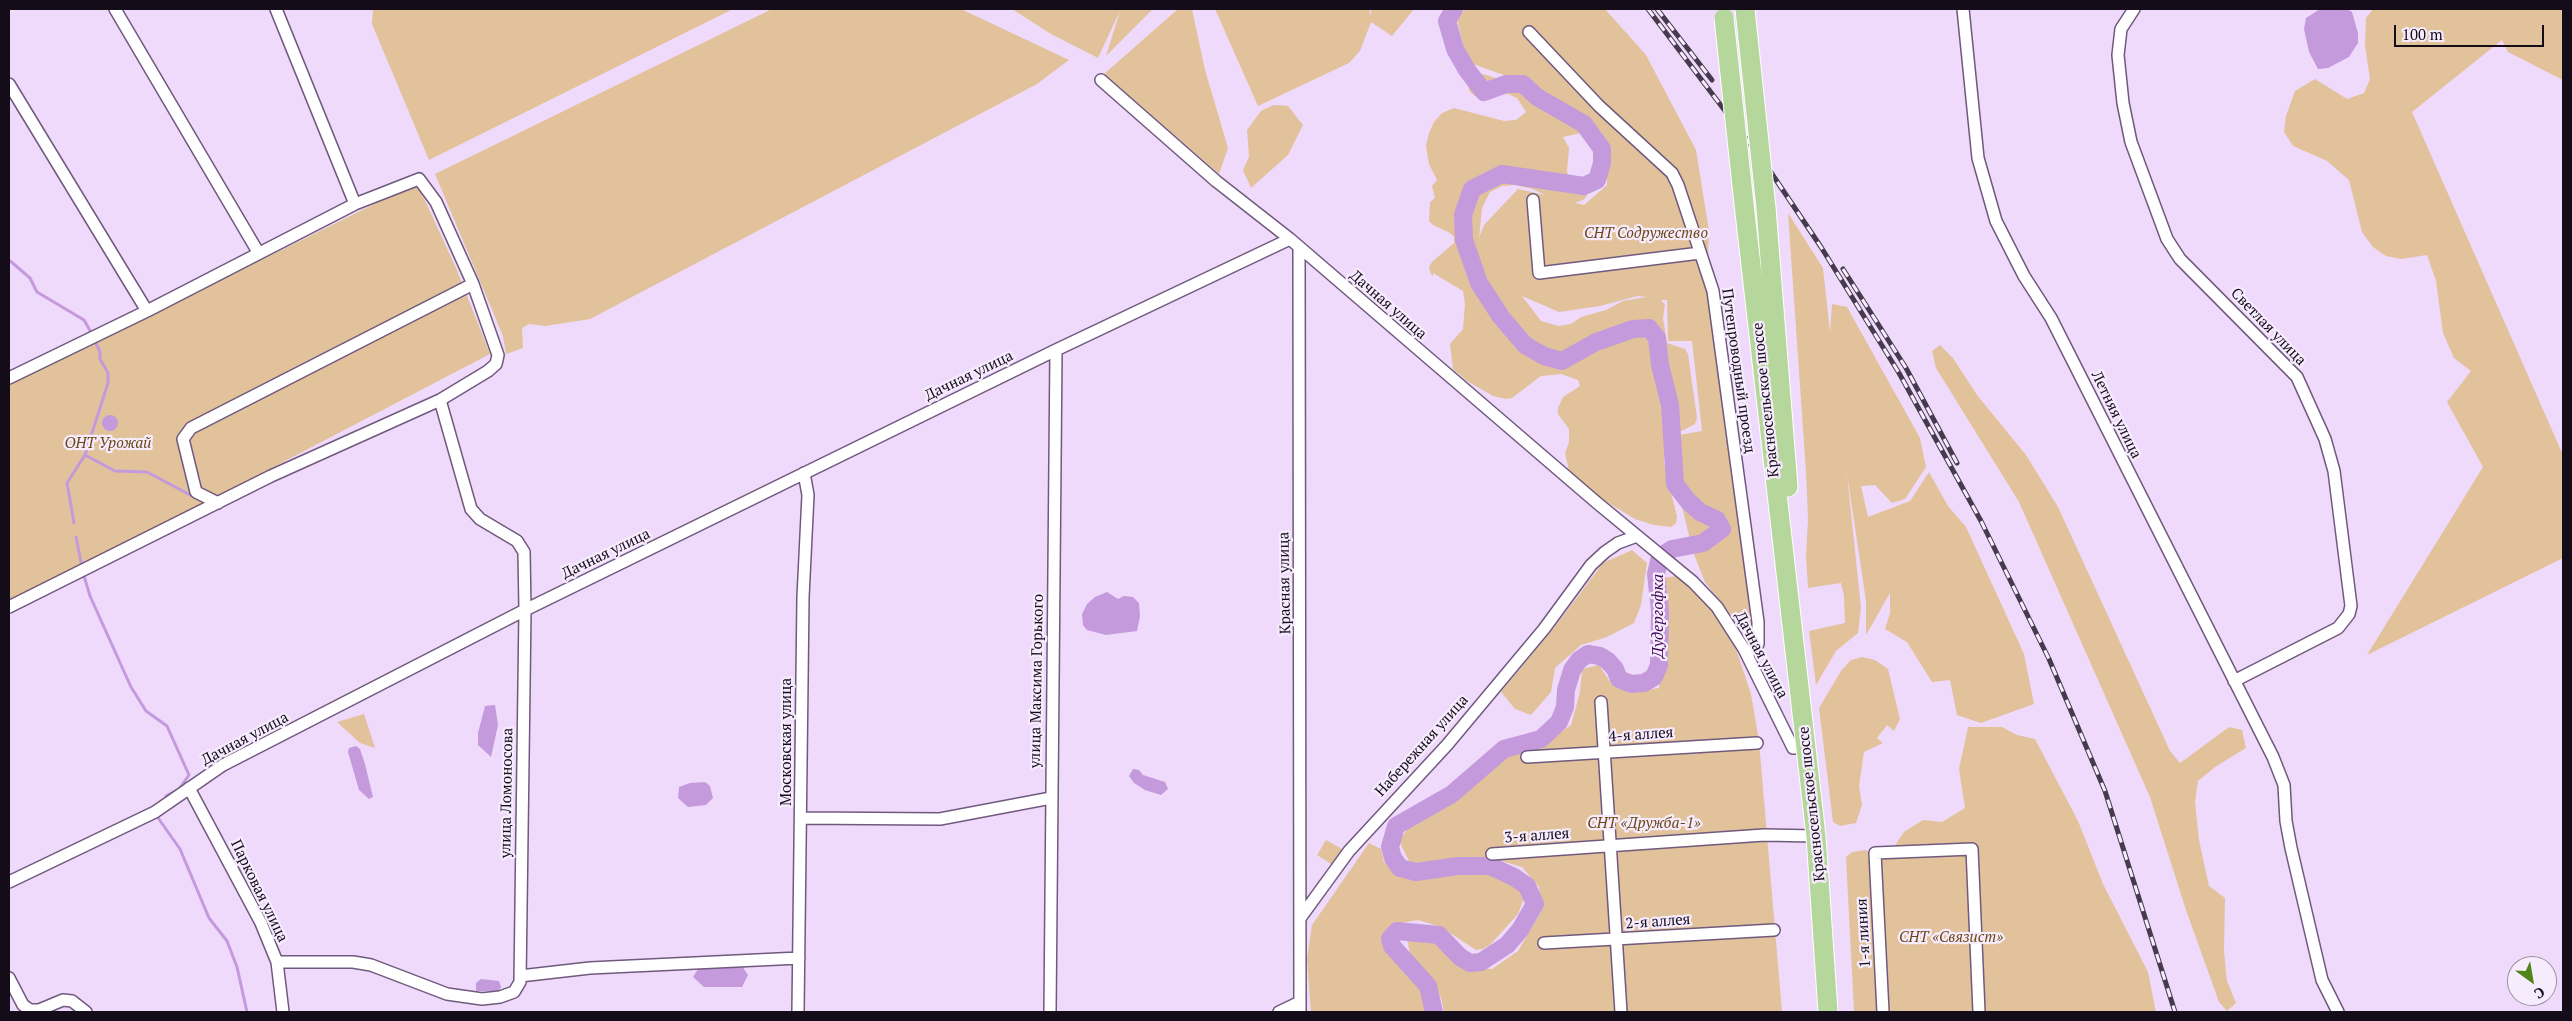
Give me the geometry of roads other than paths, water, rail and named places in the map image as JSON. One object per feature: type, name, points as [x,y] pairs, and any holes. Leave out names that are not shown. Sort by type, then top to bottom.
[{"type":"highway","name":"Красносельское шоссе","points":[[1745,9],[1766,208],[1790,518],[1788,596]]},
{"type":"highway","name":"Красносельское шоссе","points":[[1723,13],[1788,596],[1807,748],[1816,836],[1828,1012]]},
{"type":"street","points":[[115,9],[258,252]]},
{"type":"street","points":[[276,9],[355,204]]},
{"type":"street","name":"Летняя улица","points":[[1963,9],[1978,158],[1996,221],[2024,276],[2051,318],[2234,681],[2284,785],[2286,821],[2322,980],[2338,1012]]},
{"type":"street","name":"Светлая улица","points":[[2134,9],[2121,29],[2118,55],[2123,103],[2131,142],[2167,238],[2180,259],[2297,377],[2326,440],[2334,471],[2351,606],[2349,614],[2338,628],[2234,681]]},
{"type":"street","name":"Путепроводный проезд","points":[[1530,32],[1599,106],[1672,173],[1678,186],[1713,291],[1758,622],[1758,644],[1747,654]]},
{"type":"street","points":[[1101,80],[1216,181],[1290,239]]},
{"type":"street","points":[[9,84],[147,311]]},
{"type":"street","points":[[9,378],[147,311],[258,252],[355,204],[419,179],[436,202],[473,284],[494,336],[498,355],[496,364],[488,372],[440,400],[363,434],[218,503],[9,607]]},
{"type":"street","points":[[1533,200],[1539,273],[1700,253]]},
{"type":"street","name":"Дачная улица","points":[[9,882],[155,812],[224,764],[526,610],[1056,350],[1290,239],[1637,536],[1677,568],[1717,607],[1747,654],[1793,748],[1807,748]]},
{"type":"street","name":"Красная улица","points":[[1299,248],[1299,543],[1301,623],[1298,826],[1301,917]]},
{"type":"street","points":[[218,503],[196,492],[183,439],[192,428],[473,284]]},
{"type":"street","name":"улица Максима Горького","points":[[1050,1012],[1056,350]]},
{"type":"street","name":"улица Ломоносова","points":[[440,400],[472,509],[480,519],[517,541],[522,546],[526,610],[520,976]]},
{"type":"street","name":"Московская улица","points":[[798,1012],[803,597],[808,495],[804,473]]},
{"type":"street","name":"Набережная улица","points":[[1301,917],[1349,850],[1447,745],[1544,630],[1591,565],[1604,552],[1618,543],[1637,536]]},
{"type":"street","points":[[1601,702],[1621,1012]]},
{"type":"street","name":"4-я аллея","points":[[1527,756],[1757,743]]},
{"type":"street","name":"Парковая улица","points":[[189,788],[262,923],[277,962],[283,1012]]},
{"type":"street","points":[[801,818],[940,819],[1051,798]]},
{"type":"street","name":"3-я аллея","points":[[1492,854],[1764,836],[1816,836]]},
{"type":"street","name":"1-я линия","points":[[1883,1012],[1875,853],[1972,849],[1979,1012]]},
{"type":"street","points":[[1278,1012],[1300,1007],[1301,917]]},
{"type":"street","name":"2-я аллея","points":[[1544,944],[1774,930]]},
{"type":"street","points":[[277,962],[353,962],[371,965],[448,994],[482,999],[500,997],[514,992],[520,982],[520,976],[590,968],[799,958]]},
{"type":"street","points":[[9,978],[23,1005],[30,1010],[39,1010],[63,1000],[72,1000],[86,1012]]},
{"type":"waterway","name":"Дудергофка","points":[[1434,1012],[1428,986],[1392,946],[1390,939],[1397,931],[1439,935],[1460,957],[1470,963],[1481,962],[1507,945],[1520,930],[1535,904],[1527,886],[1514,877],[1490,866],[1458,866],[1416,872],[1400,868],[1393,858],[1390,847],[1396,826],[1452,794],[1504,749],[1541,739],[1559,722],[1565,707],[1566,690],[1572,670],[1579,660],[1588,654],[1600,656],[1608,661],[1615,669],[1619,679],[1631,684],[1644,683],[1654,677],[1659,665],[1660,611],[1656,574],[1660,557],[1672,549],[1703,543],[1722,529],[1717,520],[1700,512],[1688,501],[1675,484],[1670,405],[1660,365],[1657,338],[1649,328],[1633,329],[1596,342],[1562,361],[1544,356],[1525,345],[1501,317],[1479,283],[1464,240],[1463,215],[1472,189],[1502,174],[1584,186],[1597,180],[1602,163],[1602,149],[1584,124],[1537,97],[1523,84],[1506,84],[1484,92],[1467,70],[1455,49],[1447,21],[1454,9]]},
{"type":"waterway","points":[[9,260],[30,278],[37,292],[84,320],[92,334]]},
{"type":"waterway","points":[[74,523],[67,483],[85,455],[108,383],[108,373],[100,359],[100,352],[94,339]]},
{"type":"waterway","points":[[85,455],[115,471],[147,472],[194,497]]},
{"type":"waterway","points":[[76,537],[82,567]]},
{"type":"waterway","points":[[84,576],[90,596],[131,687],[146,711],[167,726],[189,775],[179,789],[166,796]]},
{"type":"waterway","points":[[156,815],[180,849],[209,918],[227,941],[237,967],[247,1012]]},
{"type":"railway","points":[[1648,9],[1766,165],[1821,247],[1899,373],[1981,521],[2049,659],[2105,791],[2175,1012]]},
{"type":"railway","points":[[1657,9],[1712,80]]},
{"type":"railway","points":[[1843,269],[1906,368],[1957,463]]},
{"type":"park label","name":"СНТ Содружество","points":[[1646,234]]},
{"type":"park label","name":"ОНТ Урожай","points":[[108,444]]},
{"type":"park label","name":"СНТ «Дружба-1»","points":[[1644,824]]},
{"type":"park label","name":"СНТ «Связист»","points":[[1951,938]]}]
